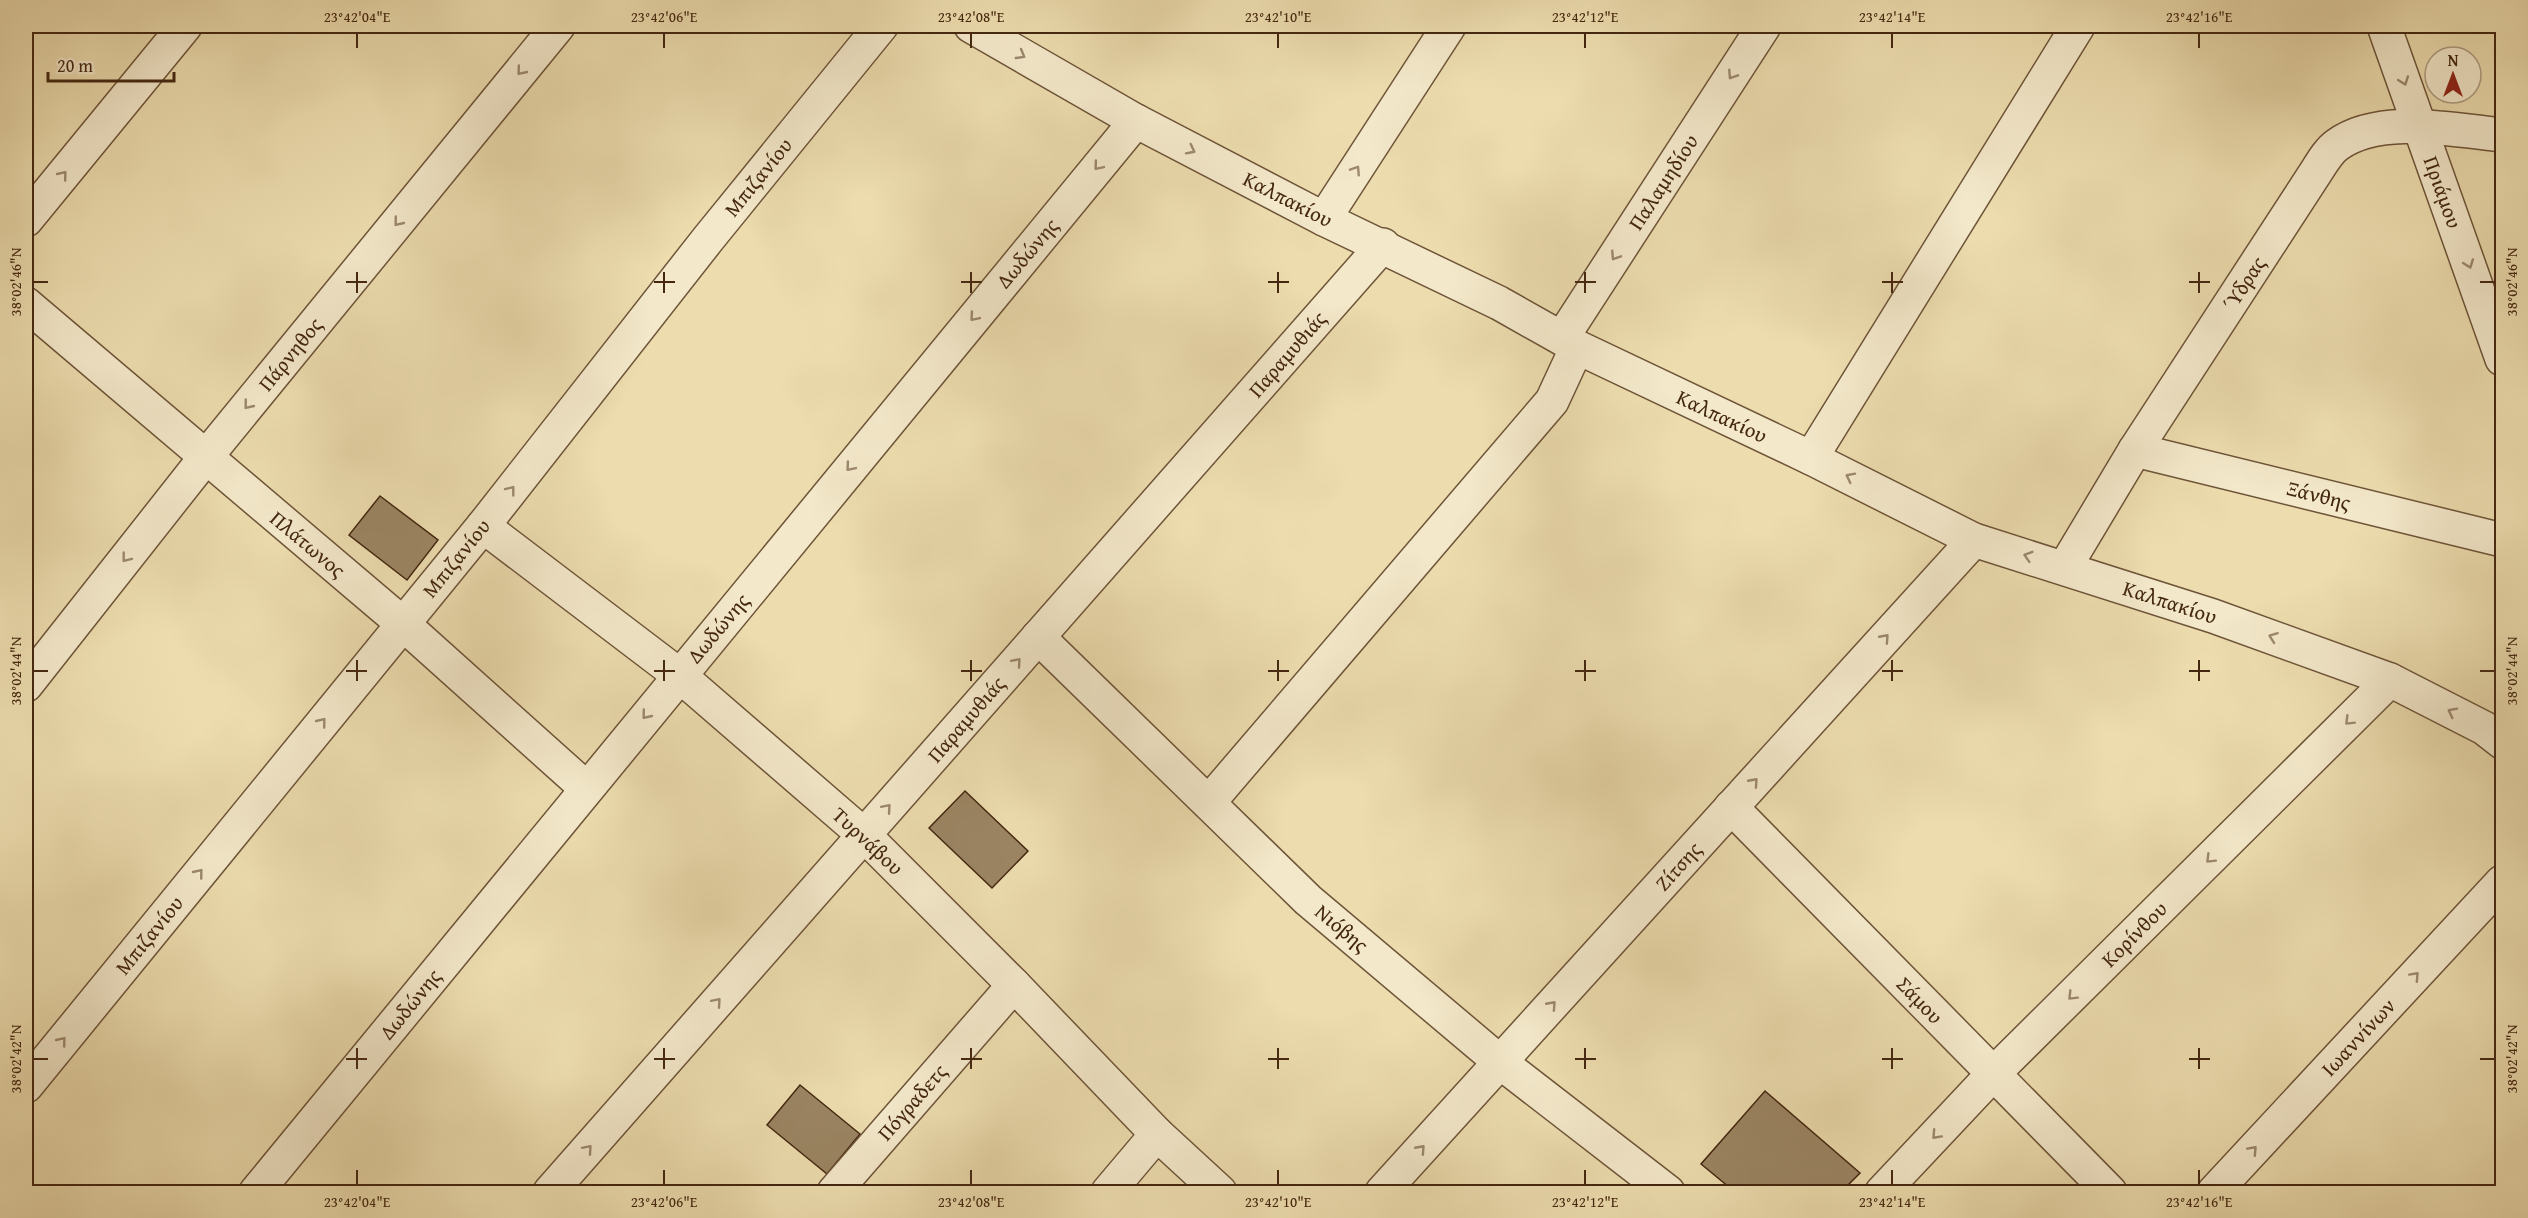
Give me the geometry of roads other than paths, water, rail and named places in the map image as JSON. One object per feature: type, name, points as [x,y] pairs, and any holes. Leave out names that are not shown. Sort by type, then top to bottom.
[{"type":"street","points":[[26,220],[185,26]]},
{"type":"street","name":"Πάρνηθος","points":[[26,686],[205,458],[558,26]]},
{"type":"street","name":"Μπιζανίου","points":[[26,1086],[483,526],[708,239],[881,26]]},
{"type":"street","name":"Καλπακίου","points":[[971,26],[1136,121],[1324,219],[1383,245],[1499,303],[1569,343],[1811,458],[1974,540],[2065,567],[2213,616],[2390,680],[2484,728],[2502,742]]},
{"type":"street","points":[[1324,219],[1449,26]]},
{"type":"street","name":"Παλαμηδίου","points":[[1209,802],[1552,401],[1569,343],[1764,26]]},
{"type":"street","points":[[1811,458],[2078,26]]},
{"type":"street","name":"Πριάμου","points":[[2382,27],[2420,127],[2492,302],[2502,359]]},
{"type":"street","name":"Δωδώνης","points":[[256,1192],[1136,121]]},
{"type":"street","name":"Ύδρας","points":[[2065,567],[2135,450],[2336,146],[2358,134],[2385,128],[2420,127],[2502,135]]},
{"type":"street","name":"Παραμυθιάς","points":[[550,1192],[1383,245]]},
{"type":"street","name":"Πλάτωνος","points":[[26,304],[402,624],[586,788]]},
{"type":"street","name":"Ξάνθης","points":[[2135,450],[2502,540]]},
{"type":"street","name":"Τυρνάβου","points":[[483,526],[679,675],[864,835],[1014,985],[1157,1134],[1220,1192]]},
{"type":"street","name":"Ζίτσης","points":[[1382,1192],[1974,540]]},
{"type":"street","name":"Νιόβης","points":[[1038,638],[1308,900],[1500,1062],[1668,1192]]},
{"type":"street","name":"Κορίνθου","points":[[1882,1192],[1993,1074],[2390,680]]},
{"type":"street","name":"Σάμου","points":[[1731,807],[2110,1192]]},
{"type":"street","name":"Ιωαννίνων","points":[[2214,1192],[2502,882]]},
{"type":"street","name":"Πόγραδετς","points":[[834,1192],[1014,985]]},
{"type":"street","points":[[1108,1192],[1157,1134]]}]
